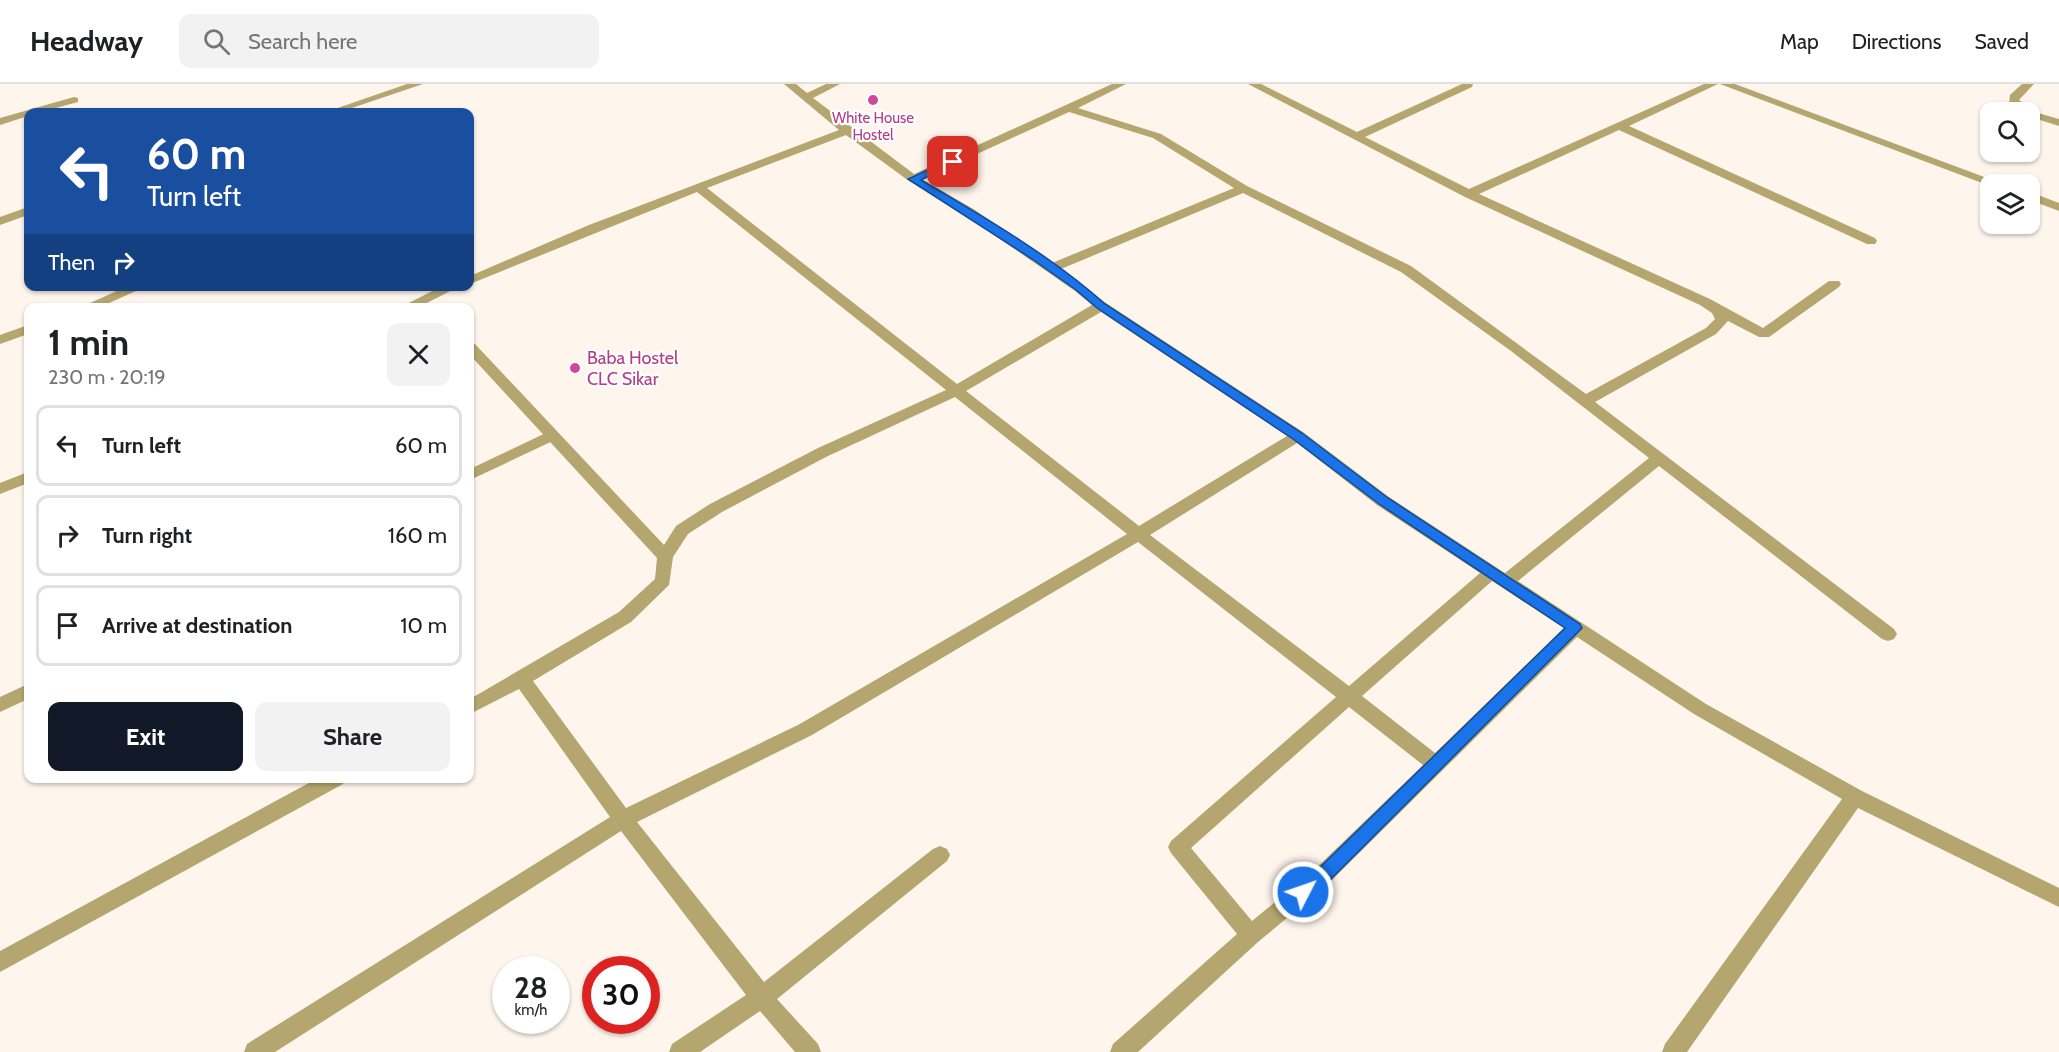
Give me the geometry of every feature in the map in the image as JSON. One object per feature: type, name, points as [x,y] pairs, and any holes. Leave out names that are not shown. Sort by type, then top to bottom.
[{"type":"street","points":[[343,108],[418,84]]},
{"type":"street","points":[[789,84],[847,131],[913,179],[971,213],[1080,288],[1101,306],[1298,436],[1383,501],[1700,709],[1856,797],[2059,898]]},
{"type":"street","points":[[805,98],[836,84]]},
{"type":"street","points":[[913,179],[1072,109],[1121,84]]},
{"type":"street","points":[[1253,84],[1469,194],[1705,302],[1764,334],[1834,284]]},
{"type":"street","points":[[1469,194],[1713,84]]},
{"type":"street","points":[[1725,84],[1980,178]]},
{"type":"street","points":[[2029,84],[2015,95],[2013,101],[2034,115],[2059,123]]},
{"type":"street","points":[[1356,137],[1468,85]]},
{"type":"street","points":[[47,108],[74,100]]},
{"type":"street","points":[[1072,109],[1157,136],[1243,189],[1406,270],[1499,336],[1888,634]]},
{"type":"street","points":[[0,122],[24,115]]},
{"type":"street","points":[[1619,126],[1871,241]]},
{"type":"street","points":[[474,278],[847,131]]},
{"type":"street","points":[[698,188],[1138,534],[1436,764]]},
{"type":"street","points":[[1052,268],[1243,189]]},
{"type":"street","points":[[2040,200],[2059,207]]},
{"type":"street","points":[[0,221],[24,212]]},
{"type":"street","points":[[98,303],[128,291]]},
{"type":"street","points":[[429,303],[447,291]]},
{"type":"street","points":[[474,705],[625,617],[663,581],[664,556],[682,530],[716,508],[823,452],[957,390],[1101,306]]},
{"type":"street","points":[[1585,401],[1711,331],[1722,320],[1718,311]]},
{"type":"street","points":[[0,340],[24,331]]},
{"type":"street","points":[[474,351],[664,556]]},
{"type":"street","points":[[474,473],[552,435]]},
{"type":"street","points":[[255,1052],[623,819],[805,730],[1138,534],[1298,436]]},
{"type":"street","points":[[1251,934],[1178,847],[1348,696],[1498,577],[1658,458]]},
{"type":"street","points":[[0,489],[24,479]]},
{"type":"street","points":[[1121,1052],[1251,934],[1320,878],[1575,628]]},
{"type":"street","points":[[522,679],[623,819],[760,998],[810,1052]]},
{"type":"street","points":[[0,705],[24,693]]},
{"type":"street","points":[[0,962],[327,783]]},
{"type":"street","points":[[1673,1052],[1856,797]]},
{"type":"street","points":[[680,1052],[760,998],[940,855]]},
{"type":"place","name":"White House Hostel","points":[[873,100]]},
{"type":"place","name":"Baba Hostel CLC Sikar","points":[[575,368]]},
{"type":"route","points":[[953,162],[913,179],[971,213],[1036,257],[1101,306],[1298,436],[1383,501],[1575,628],[1303,892]]}]
